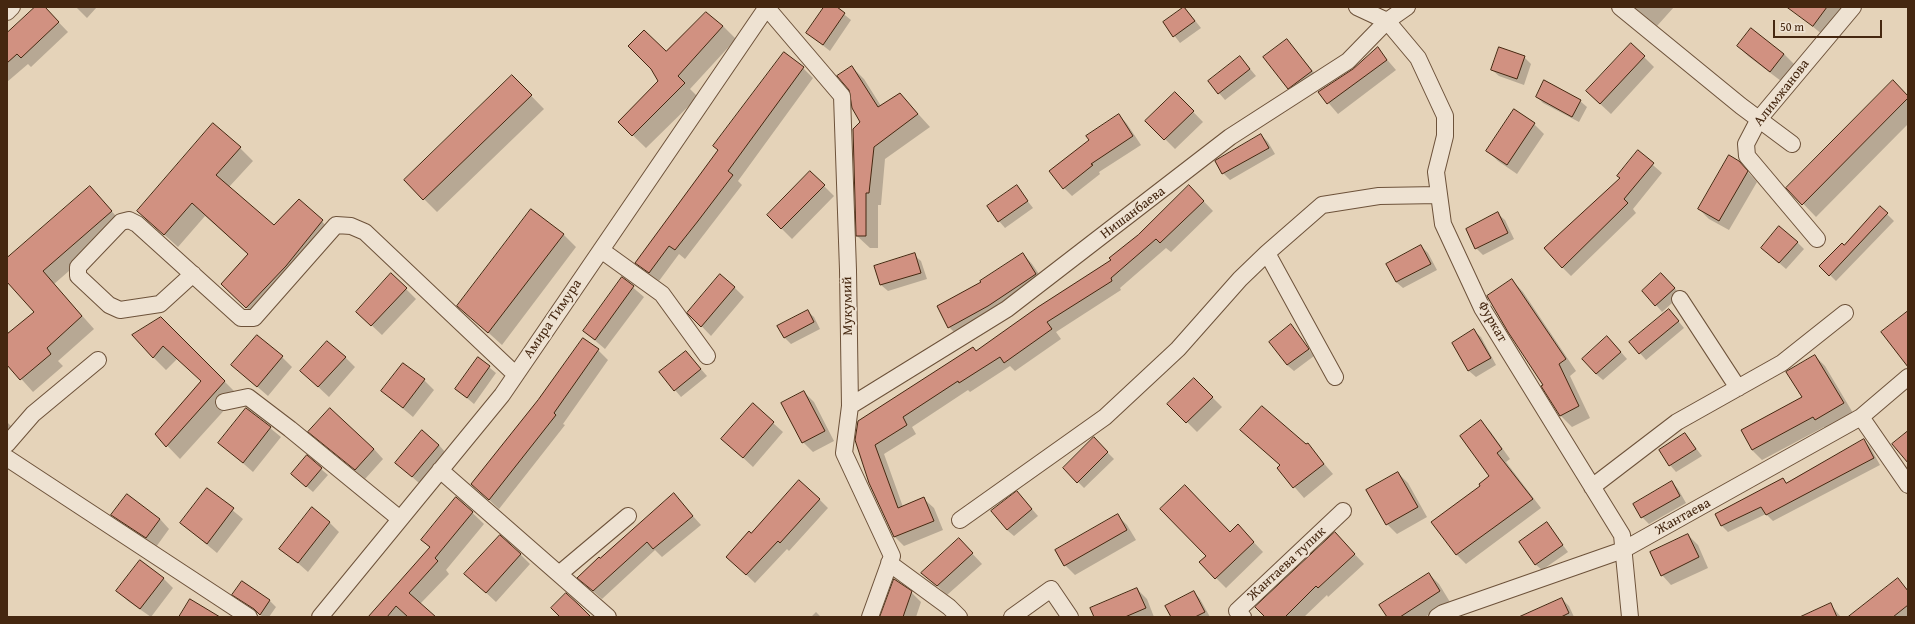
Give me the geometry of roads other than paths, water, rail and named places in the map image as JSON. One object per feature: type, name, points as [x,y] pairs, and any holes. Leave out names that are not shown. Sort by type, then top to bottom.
[{"type":"street","points":[[7,12],[12,7]]},
{"type":"street","name":"Амира Тимура","points":[[320,617],[502,395],[767,7]]},
{"type":"street","name":"Мукумий","points":[[767,7],[842,96],[848,270],[850,406],[844,453],[892,556],[870,617]]},
{"type":"street","points":[[1357,7],[1387,21]]},
{"type":"street","name":"Нишанбаева","points":[[850,406],[1007,309],[1230,137],[1348,60],[1387,21],[1407,7]]},
{"type":"street","points":[[1620,7],[1759,120],[1792,144]]},
{"type":"street","name":"Алимжанова","points":[[1817,239],[1747,156],[1746,144],[1759,120],[1853,7]]},
{"type":"street","name":"Фуркат","points":[[1387,21],[1418,58],[1444,116],[1445,136],[1436,172],[1443,224],[1482,308],[1622,535],[1630,617]]},
{"type":"street","points":[[960,520],[1105,417],[1178,349],[1240,279],[1267,253],[1322,205],[1379,196],[1439,195]]},
{"type":"street","points":[[193,274],[160,304],[120,310],[109,305],[78,276],[77,271],[78,267],[121,222],[129,220],[137,224],[193,274],[241,318],[254,318],[336,225],[351,226],[365,232],[515,374]]},
{"type":"street","points":[[601,250],[662,294],[707,356]]},
{"type":"street","points":[[1267,253],[1335,377]]},
{"type":"street","points":[[1680,299],[1738,388]]},
{"type":"street","points":[[1592,487],[1676,422],[1782,363],[1845,313]]},
{"type":"street","points":[[7,444],[33,414],[98,360]]},
{"type":"street","name":"Жантаева","points":[[1437,617],[1443,613],[1623,550],[1861,417],[1908,377]]},
{"type":"street","points":[[224,402],[248,397],[290,429],[400,519]]},
{"type":"street","points":[[1861,417],[1908,485]]},
{"type":"street","points":[[7,458],[248,617]]},
{"type":"street","points":[[440,470],[608,617]]},
{"type":"street","name":"Жантаева тупик","points":[[1243,617],[1237,611],[1343,511]]},
{"type":"street","points":[[559,574],[628,516]]},
{"type":"street","points":[[889,563],[949,607],[959,617]]},
{"type":"street","points":[[1012,617],[1051,589],[1070,617]]}]
